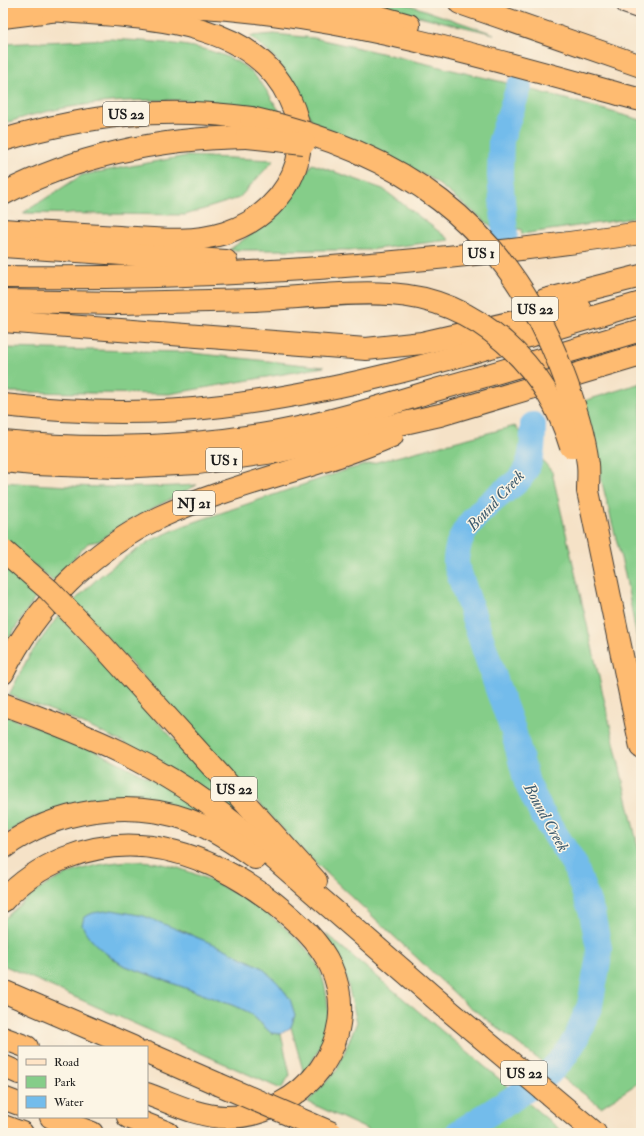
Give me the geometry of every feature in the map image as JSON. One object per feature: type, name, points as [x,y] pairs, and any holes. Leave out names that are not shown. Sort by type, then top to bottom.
[{"type":"highway","points":[[314,3],[394,21],[591,79],[632,98]]},
{"type":"highway","points":[[460,3],[641,66]]},
{"type":"highway","points":[[3,17],[52,10],[158,6],[240,11],[292,17],[424,43],[632,98]]},
{"type":"highway","points":[[3,230],[168,240],[191,240],[213,237],[245,225],[269,209],[288,184],[298,156],[300,129],[287,92],[267,66],[241,45],[220,35],[183,25],[52,10]]},
{"type":"highway","name":"US 22","points":[[3,140],[62,124],[125,114],[193,112],[362,159],[402,175],[436,197],[471,227],[502,260],[529,299],[549,339],[572,400],[588,464],[588,491],[641,747]]},
{"type":"highway","points":[[3,194],[49,173],[86,161],[145,146],[204,138],[249,128]]},
{"type":"highway","name":"US 1","points":[[3,277],[150,276],[321,267],[427,259],[641,233]]},
{"type":"highway","points":[[3,246],[321,267]]},
{"type":"highway","points":[[216,336],[317,339],[365,338],[410,332],[641,276]]},
{"type":"highway","points":[[3,321],[54,323],[216,336],[349,349],[391,347],[422,343],[641,293]]},
{"type":"highway","points":[[3,301],[125,303],[254,300],[389,294],[412,296],[434,302],[467,315],[486,327],[507,344],[535,375],[557,410],[567,434],[576,469],[588,491]]},
{"type":"highway","points":[[3,405],[86,411],[140,412],[220,407],[272,399],[331,388],[402,371],[641,303]]},
{"type":"highway","points":[[3,326],[54,323]]},
{"type":"highway","points":[[3,442],[36,445],[117,448],[196,443],[277,432],[360,412],[641,330]]},
{"type":"highway","name":"US 1","points":[[3,461],[34,464],[117,467],[198,463],[280,451],[440,415],[641,355]]},
{"type":"highway","name":"NJ 21","points":[[3,673],[30,628],[59,593],[100,556],[136,531],[160,517],[198,502],[364,448],[440,415]]},
{"type":"highway","name":"US 22","points":[[3,551],[49,590],[101,644],[295,856],[364,938],[595,1133]]},
{"type":"highway","points":[[3,704],[73,730],[117,749],[161,772],[189,790],[231,821],[364,938]]},
{"type":"highway","points":[[3,848],[37,828],[64,818],[107,810],[145,810],[179,817],[211,829],[240,847],[278,876],[298,879]]},
{"type":"highway","points":[[3,901],[16,888],[38,872],[74,855],[119,845],[151,847],[195,858],[238,880],[288,915],[319,947],[334,975],[339,999],[338,1024],[331,1047],[320,1069],[296,1095],[281,1104],[262,1112],[225,1117],[201,1114],[148,1094]]},
{"type":"highway","points":[[3,991],[132,1046]]},
{"type":"highway","points":[[3,1038],[24,1046]]},
{"type":"highway","points":[[148,1053],[332,1133]]},
{"type":"highway","points":[[3,1066],[18,1073]]},
{"type":"highway","points":[[3,1098],[18,1104]]},
{"type":"highway","points":[[54,1118],[92,1133]]},
{"type":"highway","points":[[130,1118],[168,1133]]},
{"type":"highway","points":[[3,1126],[22,1133]]},
{"type":"street","points":[[628,3],[641,8]]},
{"type":"green space","points":[[354,3],[404,3],[494,34],[385,8]]},
{"type":"green space","points":[[274,34],[314,38],[381,53],[511,84],[641,120],[641,217],[522,234],[521,229],[496,230],[432,179],[313,122],[276,59],[250,36]]},
{"type":"green space","points":[[110,39],[182,45],[219,54],[235,61],[254,74],[280,112],[198,101],[124,101],[75,106],[3,124],[3,44]]},
{"type":"green space","points":[[186,156],[274,160],[239,198],[185,215],[23,213],[82,175]]},
{"type":"green space","points":[[312,164],[383,189],[450,240],[367,250],[229,250],[282,212]]},
{"type":"green space","points":[[3,348],[183,352],[324,367],[169,394],[11,392],[3,390]]},
{"type":"green space","points":[[641,383],[641,644],[639,650],[625,574],[588,427],[584,401]]},
{"type":"green space","points":[[515,426],[552,472],[641,860],[641,1081],[601,1107],[465,1003],[302,850],[74,601],[99,577],[127,556],[152,540],[183,526],[346,470]]},
{"type":"green space","points":[[3,482],[100,487],[197,485],[121,525],[99,541],[88,543],[53,581],[3,539]]},
{"type":"green space","points":[[3,566],[38,594],[3,647]]},
{"type":"green space","points":[[59,615],[265,838],[122,742],[66,716],[9,695],[29,656]]},
{"type":"green space","points":[[3,715],[78,742],[167,787],[226,827],[117,800],[34,817],[3,835]]},
{"type":"green space","points":[[128,861],[154,862],[178,868],[221,886],[264,912],[284,927],[300,942],[313,958],[320,971],[327,995],[328,1012],[325,1034],[316,1054],[304,1074],[291,1027],[295,1015],[261,967],[179,929],[107,955],[123,965],[240,1008],[250,1013],[271,1033],[281,1034],[290,1075],[281,1089],[3,965],[3,920],[18,906],[46,886],[74,872],[108,863]]},
{"type":"green space","points":[[326,934],[564,1133],[375,1133],[308,1102],[337,1070],[357,1022],[346,977]]},
{"type":"water","points":[[112,910],[144,916],[223,948],[261,967],[278,983],[290,999],[295,1015],[291,1027],[281,1034],[271,1033],[250,1013],[240,1008],[123,965],[94,943],[82,925],[84,917],[93,913]]},
{"type":"waterway","name":"Bound Creek","points":[[505,234],[500,176],[501,140],[519,87]]},
{"type":"waterway","name":"Bound Creek","points":[[458,1133],[520,1094],[548,1074],[564,1057],[575,1040],[590,1005],[598,962],[599,948],[592,913],[574,864],[541,812],[527,783],[513,730],[456,564],[460,542],[470,524],[485,507],[517,482],[525,471],[532,452],[533,425]]}]
